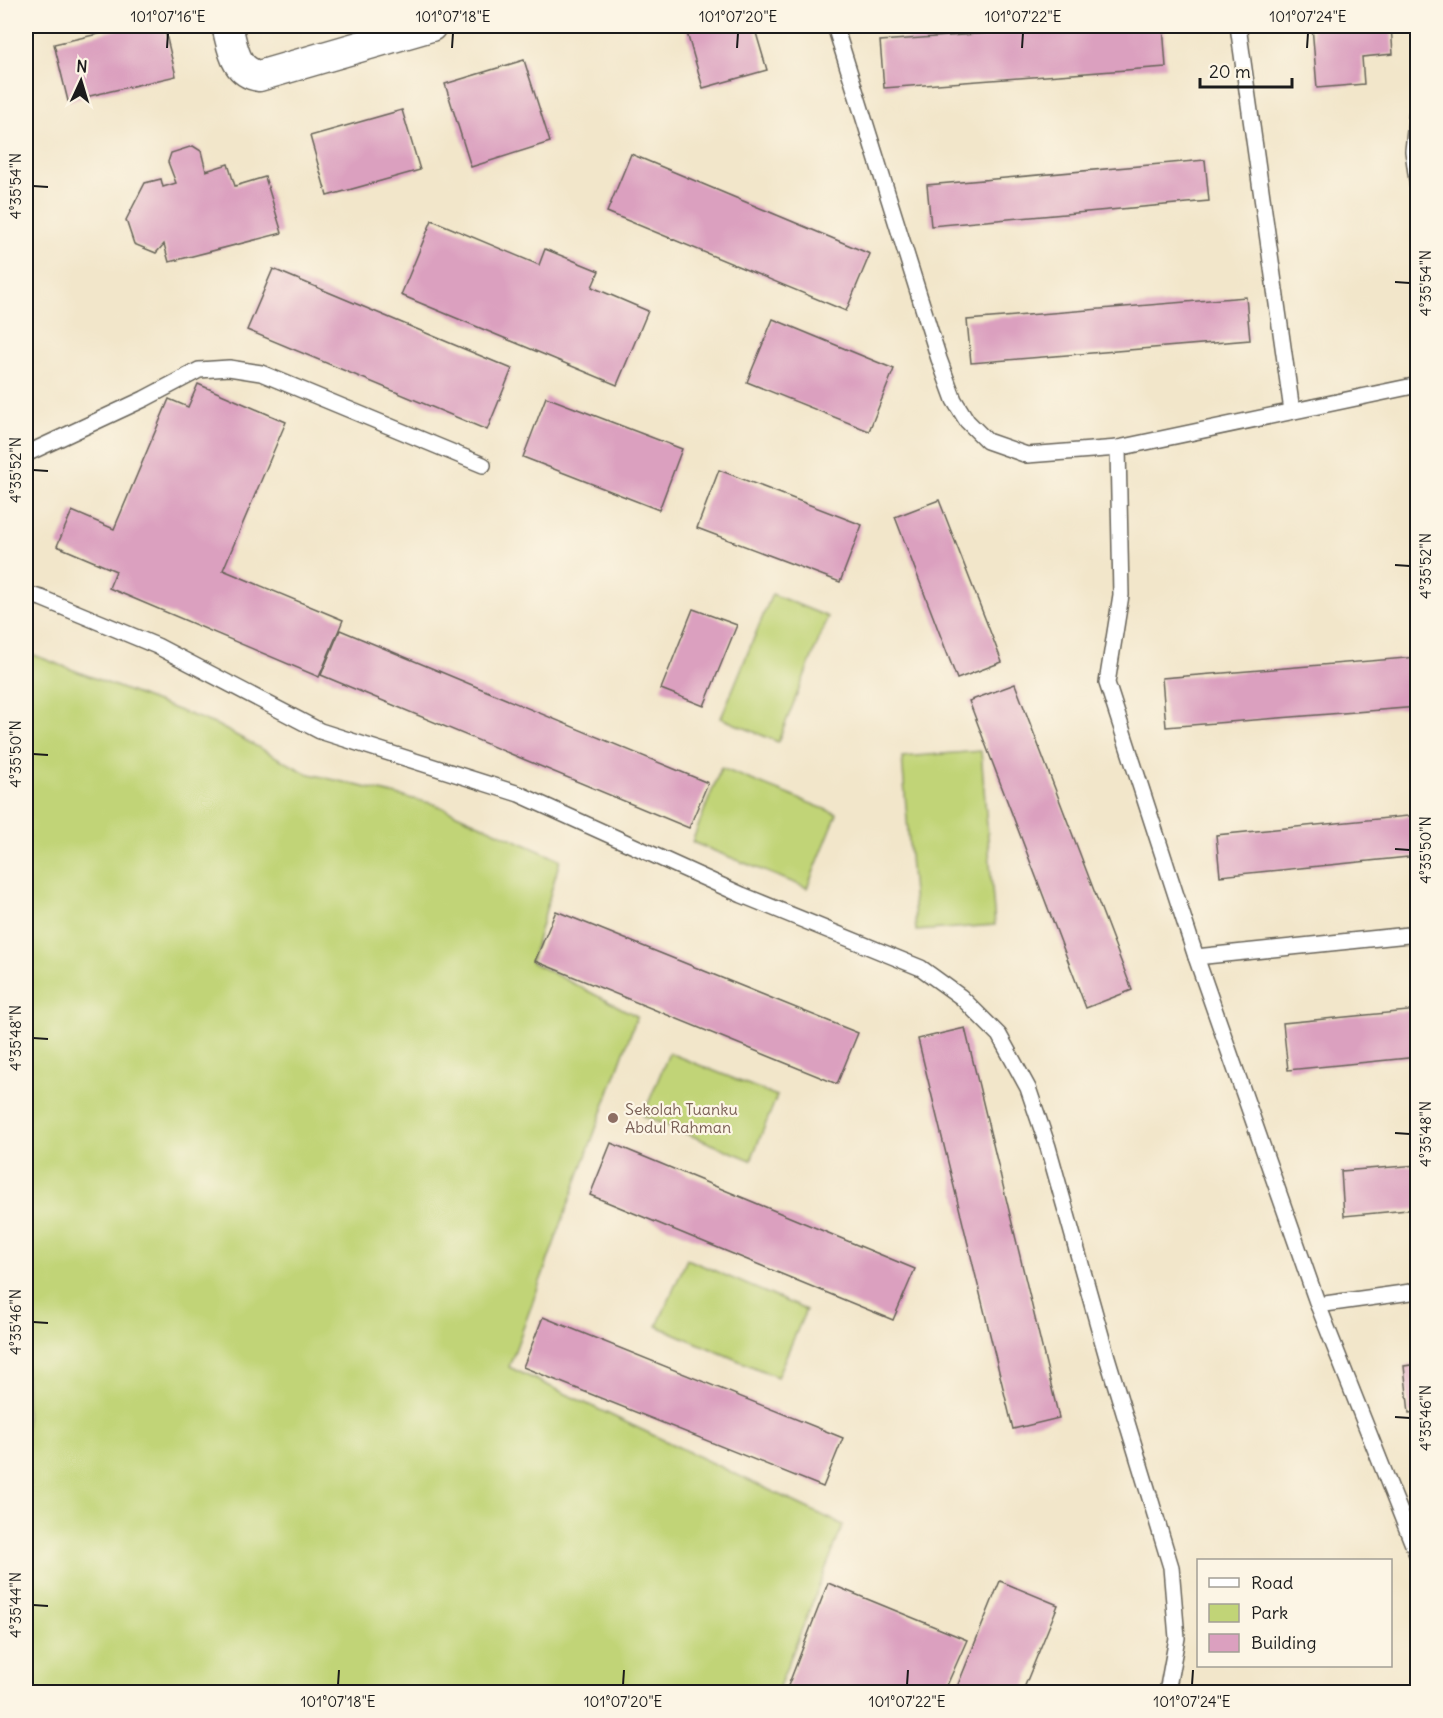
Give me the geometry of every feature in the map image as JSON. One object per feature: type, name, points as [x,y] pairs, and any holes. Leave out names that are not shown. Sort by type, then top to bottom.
[{"type":"street","points":[[227,26],[238,64],[249,74],[259,76],[431,26]]},
{"type":"lane","points":[[835,26],[939,359],[954,400],[967,421],[987,441],[1027,455],[1118,448],[1418,385]]},
{"type":"lane","points":[[1238,26],[1292,411]]},
{"type":"lane","points":[[1418,102],[1413,151],[1418,188]]},
{"type":"lane","points":[[26,454],[144,399],[199,370],[229,368],[261,372],[483,465]]},
{"type":"lane","points":[[1118,448],[1121,595],[1107,683],[1196,957],[1318,1305],[1418,1557]]},
{"type":"lane","points":[[26,594],[41,598],[157,646],[320,731],[519,794],[742,895],[921,968],[961,997],[999,1035],[1028,1088],[1048,1147],[1107,1357],[1170,1567],[1177,1638],[1167,1692]]},
{"type":"lane","points":[[1196,957],[1418,934]]},
{"type":"lane","points":[[1318,1305],[1418,1291]]},
{"type":"green space","points":[[772,594],[828,617],[778,742],[721,718]]},
{"type":"green space","points":[[26,652],[217,725],[306,773],[434,804],[560,860],[531,962],[637,1016],[509,1367],[843,1525],[777,1692],[26,1692]]},
{"type":"green space","points":[[981,751],[995,925],[916,931],[902,757]]},
{"type":"green space","points":[[721,768],[837,814],[807,888],[692,842]]},
{"type":"green space","points":[[669,1053],[777,1096],[751,1160],[643,1116]]},
{"type":"green space","points":[[687,1259],[806,1310],[777,1377],[657,1326]]},
{"type":"building","points":[[133,26],[164,26],[176,76],[68,101],[54,44]]},
{"type":"building","points":[[685,26],[754,26],[767,70],[703,88]]},
{"type":"building","points":[[1085,26],[1163,26],[1166,67],[884,88],[880,41]]},
{"type":"building","points":[[1312,26],[1391,26],[1393,54],[1362,57],[1364,84],[1317,88]]},
{"type":"building","points":[[524,60],[550,142],[471,167],[445,84]]},
{"type":"building","points":[[402,110],[420,170],[327,196],[310,136]]},
{"type":"building","points":[[193,146],[201,151],[206,171],[228,164],[235,186],[265,177],[282,233],[169,262],[164,244],[156,253],[134,244],[126,220],[145,183],[161,179],[163,187],[176,183],[168,162],[171,153]]},
{"type":"building","points":[[631,154],[870,254],[846,311],[607,212]]},
{"type":"building","points":[[1205,160],[1209,201],[931,226],[927,185]]},
{"type":"building","points":[[432,220],[539,265],[545,249],[599,271],[592,287],[648,311],[617,385],[401,295]]},
{"type":"building","points":[[273,269],[512,369],[487,430],[247,330]]},
{"type":"building","points":[[1246,297],[1250,340],[971,363],[967,320]]},
{"type":"building","points":[[773,319],[894,369],[869,431],[747,382]]},
{"type":"building","points":[[198,384],[286,422],[223,570],[343,620],[319,677],[109,588],[116,571],[57,546],[72,511],[114,529],[169,399],[188,407]]},
{"type":"building","points":[[546,397],[682,449],[659,510],[523,457]]},
{"type":"building","points":[[719,470],[862,525],[840,582],[697,528]]},
{"type":"building","points":[[939,500],[1002,662],[957,679],[895,517]]},
{"type":"building","points":[[693,609],[737,625],[704,706],[661,689]]},
{"type":"building","points":[[340,630],[708,783],[689,828],[321,675]]},
{"type":"building","points":[[1418,657],[1418,707],[1166,727],[1162,678]]},
{"type":"building","points":[[1015,684],[1132,990],[1086,1008],[969,701]]},
{"type":"building","points":[[1418,815],[1418,856],[1220,876],[1216,835]]},
{"type":"building","points":[[556,911],[858,1033],[837,1084],[535,961]]},
{"type":"building","points":[[1418,1010],[1418,1057],[1288,1070],[1283,1023]]},
{"type":"building","points":[[965,1028],[1059,1418],[1013,1429],[918,1039]]},
{"type":"building","points":[[611,1143],[915,1269],[893,1320],[590,1195]]},
{"type":"building","points":[[1418,1165],[1418,1209],[1344,1216],[1341,1171]]},
{"type":"building","points":[[543,1317],[843,1438],[823,1487],[523,1367]]},
{"type":"building","points":[[1418,1364],[1418,1412],[1409,1413],[1404,1366]]},
{"type":"building","points":[[1000,1581],[1058,1605],[1024,1688],[1036,1692],[955,1692]]},
{"type":"building","points":[[828,1583],[967,1640],[944,1692],[786,1691]]},
{"type":"place","name":"Sekolah Tuanku Abdul Rahman","points":[[613,1118]]}]
